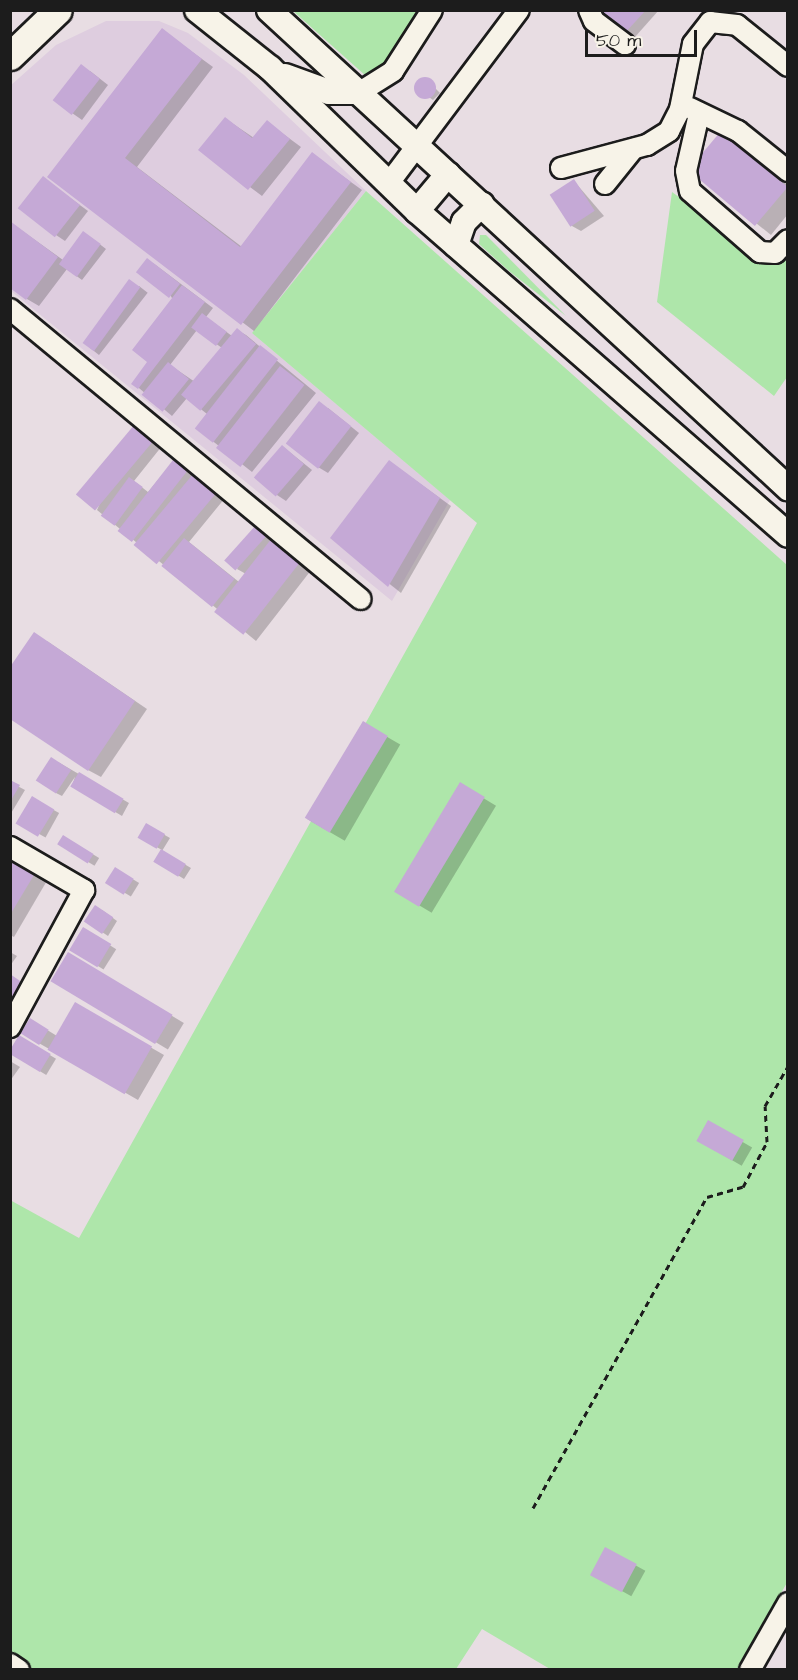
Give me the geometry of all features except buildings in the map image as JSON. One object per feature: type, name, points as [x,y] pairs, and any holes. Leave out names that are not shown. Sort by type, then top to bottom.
[{"type":"highway","points":[[10,56],[58,10]]},
{"type":"main road","points":[[197,10],[270,68],[417,211],[788,535]]},
{"type":"main road","points":[[269,10],[482,204],[788,489]]},
{"type":"main road","points":[[270,68],[314,89],[360,92]]},
{"type":"main road","points":[[417,211],[448,174]]},
{"type":"main road","points":[[456,246],[464,222],[482,204]]},
{"type":"street","points":[[388,183],[419,147],[519,10]]},
{"type":"street","points":[[589,10],[594,21],[625,44]]},
{"type":"street","points":[[360,92],[393,72],[432,15]]},
{"type":"street","points":[[561,168],[633,149],[669,131],[682,100],[693,44],[710,22],[737,25],[788,66]]},
{"type":"street","points":[[682,100],[699,114],[738,131],[788,171]]},
{"type":"street","points":[[699,114],[686,171],[690,191],[759,252],[775,253],[788,240]]},
{"type":"street","points":[[605,184],[633,149]]},
{"type":"street","points":[[10,309],[360,599]]},
{"type":"street","points":[[10,847],[84,890],[11,1027]]},
{"type":"street","points":[[750,1670],[788,1603]]},
{"type":"street","points":[[10,1664],[19,1670]]},
{"type":"path","points":[[533,1508],[708,1197],[743,1187],[767,1142],[765,1106],[788,1066]]},
{"type":"shaded area","points":[[106,21],[159,21],[188,33],[244,75],[366,191],[252,333],[450,500],[392,601],[11,291],[10,86],[56,45]]},
{"type":"green space","points":[[293,11],[417,11],[414,24],[380,71],[366,76]]},
{"type":"green space","points":[[366,191],[787,565],[788,1581],[737,1669],[550,1669],[482,1629],[456,1669],[33,1669],[10,1655],[10,1200],[79,1238],[477,523],[252,333]]},
{"type":"green space","points":[[672,192],[768,262],[787,243],[787,377],[774,396],[657,302]]},
{"type":"green space","points":[[480,235],[486,235],[566,316],[479,244]]}]
